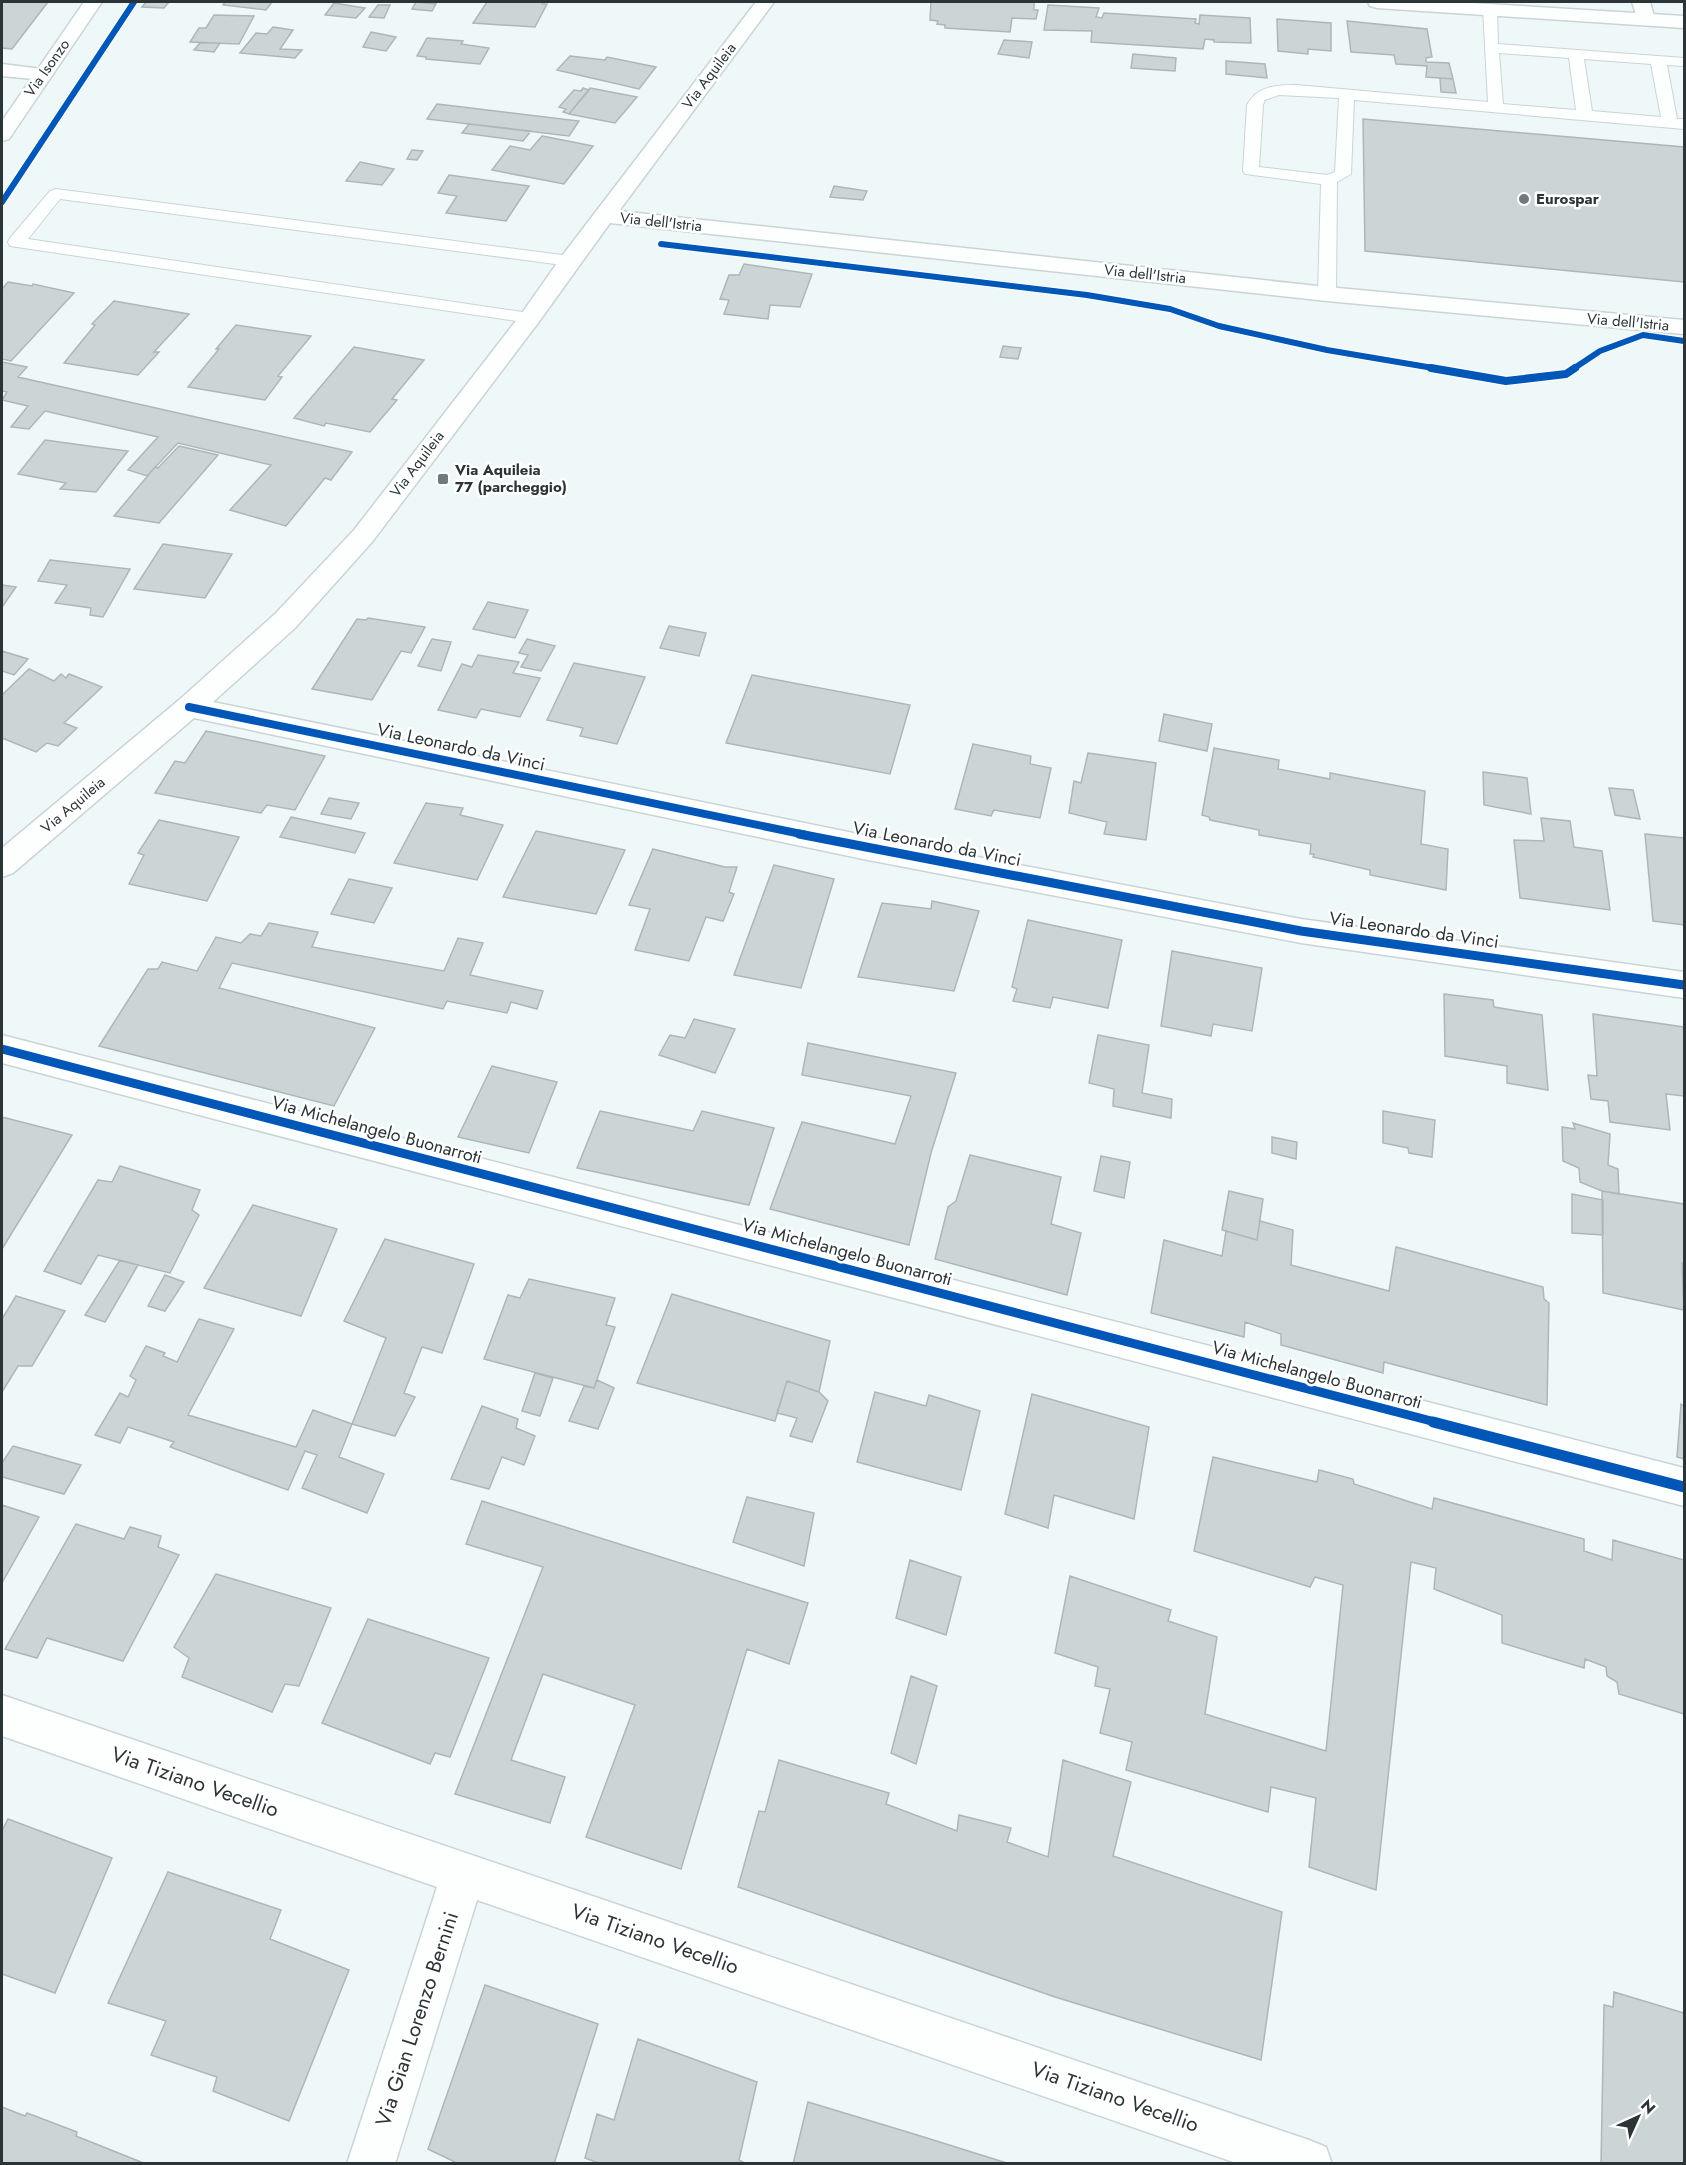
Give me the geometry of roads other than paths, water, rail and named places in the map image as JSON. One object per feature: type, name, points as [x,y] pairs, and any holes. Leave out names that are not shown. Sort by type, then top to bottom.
[{"type":"street","name":"Via Isonzo","points":[[2,135],[93,2]]},
{"type":"street","name":"Via Aquileia","points":[[2,865],[189,707],[285,621],[363,536],[530,318],[570,261],[765,2]]},
{"type":"street","points":[[1377,2],[1490,9],[1644,11],[1684,22]]},
{"type":"street","points":[[2,70],[44,74]]},
{"type":"street","name":"Via dell'Istria","points":[[605,216],[1327,294],[1684,327]]},
{"type":"street","name":"Via Leonardo da Vinci","points":[[189,707],[863,847],[1289,929],[1684,985]]},
{"type":"street","name":"Via Michelangelo Buonarroti","points":[[2,1049],[1684,1487]]},
{"type":"street","name":"Via Tiziano Vecellio","points":[[2,1716],[1308,2163]]},
{"type":"street","name":"Via Gian Lorenzo Bernini","points":[[371,2163],[463,1874]]},
{"type":"lane","points":[[1490,9],[1496,108]]},
{"type":"lane","points":[[1491,48],[1684,62]]},
{"type":"lane","points":[[1576,54],[1585,116]]},
{"type":"lane","points":[[1347,95],[1343,174],[1329,180],[1251,171],[1255,105],[1259,97],[1277,90],[1347,95],[1677,123],[1658,60]]},
{"type":"lane","points":[[1327,294],[1329,180]]},
{"type":"lane","points":[[530,318],[16,242],[56,194],[570,261]]},
{"type":"place","name":"Eurospar","points":[[1524,199]]},
{"type":"place","name":"Via Aquileia 77 (parcheggio)","points":[[443,479]]}]
